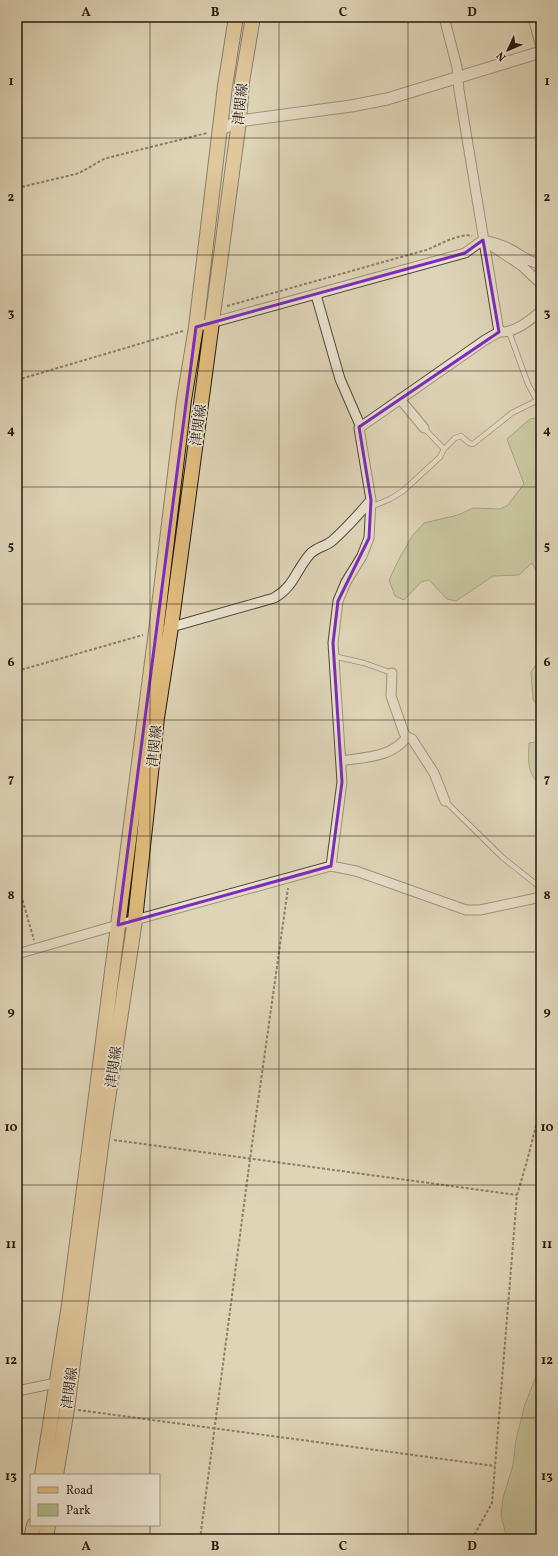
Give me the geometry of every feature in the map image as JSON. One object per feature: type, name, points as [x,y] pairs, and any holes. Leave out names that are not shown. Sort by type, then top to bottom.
[{"type":"main road","name":"津関線","points":[[42,1474],[69,1305],[156,631],[184,400],[196,327],[219,130],[236,17]]},
{"type":"main road","name":"津関線","points":[[56,1474],[67,1409],[102,1139],[135,920],[157,718],[171,627],[239,121],[242,82],[253,17]]},
{"type":"main road","points":[[32,1539],[34,1526]]},
{"type":"main road","points":[[46,1539],[48,1526]]},
{"type":"street","points":[[444,17],[457,67],[457,79],[483,240],[504,332]]},
{"type":"street","points":[[533,17],[541,48]]},
{"type":"street","points":[[219,130],[239,121],[351,106],[387,99],[457,79],[541,52]]},
{"type":"street","points":[[483,240],[510,248],[528,260],[541,264]]},
{"type":"street","points":[[483,240],[522,266],[541,284]]},
{"type":"street","points":[[196,327],[465,254],[483,240]]},
{"type":"street","points":[[316,295],[340,379],[360,425],[359,428],[371,503],[369,538],[362,556],[346,582],[338,601],[333,643],[342,782],[331,866]]},
{"type":"street","points":[[360,425],[485,340],[528,321],[541,311]]},
{"type":"street","points":[[400,399],[424,428]]},
{"type":"street","points":[[156,631],[274,598],[284,593],[310,555],[316,549],[331,542],[371,503]]},
{"type":"street","points":[[392,673],[391,696],[404,733],[407,737],[412,739],[434,773],[445,801]]},
{"type":"street","points":[[341,761],[389,753],[402,744],[407,737]]},
{"type":"street","points":[[17,954],[118,924],[331,866],[356,871],[466,910],[480,910],[541,897]]},
{"type":"street","points":[[17,1390],[56,1383]]},
{"type":"lane","points":[[504,332],[536,401],[541,408]]},
{"type":"lane","points":[[371,503],[390,499],[403,491],[440,457],[444,449],[455,438],[462,436],[469,443],[473,444],[512,413],[536,401]]},
{"type":"lane","points":[[424,428],[444,449]]},
{"type":"lane","points":[[333,656],[364,663],[392,673]]},
{"type":"lane","points":[[445,801],[502,857],[541,888]]},
{"type":"path","points":[[17,188],[76,174],[107,158],[219,130]]},
{"type":"path","points":[[214,308],[223,307],[426,250],[457,237],[469,235],[483,240]]},
{"type":"path","points":[[17,380],[196,327]]},
{"type":"path","points":[[17,671],[156,631]]},
{"type":"path","points":[[200,1539],[216,1429],[250,1159],[290,878]]},
{"type":"path","points":[[17,881],[36,948]]},
{"type":"path","points":[[472,1539],[492,1504],[517,1195],[541,1106]]},
{"type":"path","points":[[102,1139],[517,1195]]},
{"type":"path","points":[[67,1409],[495,1466]]},
{"type":"highlighted area","points":[[483,240],[499,332],[359,427],[371,500],[369,538],[338,601],[333,643],[342,782],[331,866],[118,925],[196,327],[465,253]]},
{"type":"green space","points":[[541,417],[541,580],[532,563],[519,575],[493,576],[456,601],[447,599],[429,580],[421,582],[404,600],[395,596],[389,580],[413,535],[424,523],[458,515],[473,508],[500,509],[507,506],[524,484],[507,439],[530,419]]},
{"type":"green space","points":[[541,657],[541,700],[537,706],[533,699],[531,672]]},
{"type":"green space","points":[[541,741],[541,786],[533,776],[529,766],[528,755],[529,743]]},
{"type":"green space","points":[[541,1364],[541,1539],[507,1539],[501,1515],[503,1498],[513,1465],[516,1440],[525,1404]]}]
